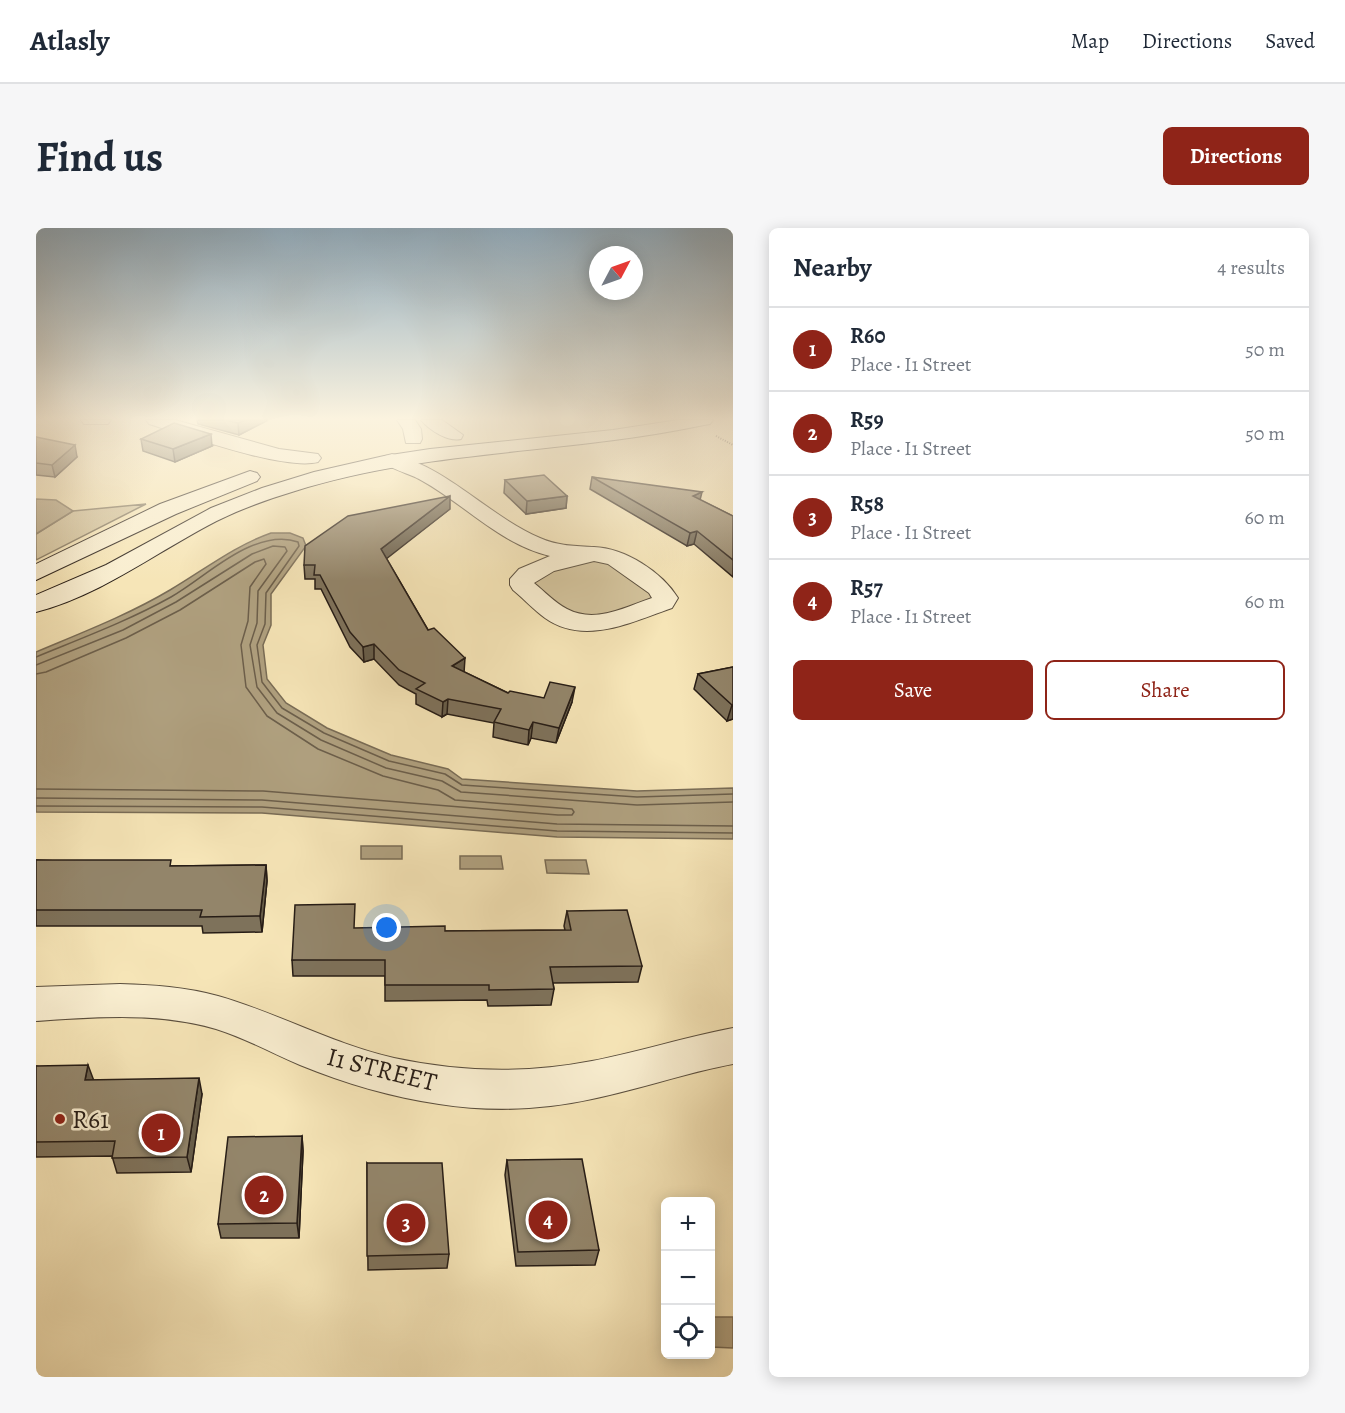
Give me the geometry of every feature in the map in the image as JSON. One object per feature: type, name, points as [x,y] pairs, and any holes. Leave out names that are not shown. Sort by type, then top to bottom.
[{"type":"street","points":[[247,478],[252,474]]},
{"type":"street","points":[[36,573],[168,509],[261,474]]},
{"type":"street","points":[[36,614],[204,520],[237,505],[289,487],[339,474]]},
{"type":"street","points":[[420,474],[434,478],[523,539],[544,548],[583,555],[606,555],[616,559],[659,588],[665,598],[656,607],[603,624],[577,623],[556,614],[526,591],[522,585],[522,579],[533,570],[583,555]]},
{"type":"street","points":[[433,474],[434,478]]},
{"type":"street","points":[[523,539],[533,570]]},
{"type":"street","points":[[36,604],[98,578]]},
{"type":"street","name":"I1 STREET","points":[[36,1004],[92,1000],[149,1001],[204,1010],[264,1029],[317,1053],[376,1073],[440,1085],[505,1090],[570,1084],[707,1050],[733,1046]]},
{"type":"shaded area","points":[[146,504],[36,560],[36,534],[73,511]]},
{"type":"shaded area","points":[[585,560],[603,560],[652,591],[654,600],[595,619],[576,618],[528,584],[530,576]]},
{"type":"water","points":[[36,499],[56,500],[73,511],[36,534]]},
{"type":"water","points":[[271,533],[290,533],[303,538],[306,546],[271,594],[271,625],[263,645],[267,679],[286,703],[327,728],[391,755],[448,769],[462,779],[637,791],[733,788],[733,839],[557,837],[262,813],[36,812],[36,652],[138,608],[232,551]]},
{"type":"water","points":[[361,846],[402,846],[402,859],[361,859]]},
{"type":"water","points":[[460,856],[501,856],[503,869],[460,869]]},
{"type":"water","points":[[545,860],[586,860],[589,874],[547,873]]},
{"type":"water","points":[[715,1317],[733,1317],[733,1348],[715,1347]]},
{"type":"building","points":[[544,475],[567,496],[527,501],[505,480]]},
{"type":"building","points":[[592,477],[702,492],[693,496],[733,516],[733,560],[697,531],[690,533]]},
{"type":"building","points":[[450,496],[381,549],[428,630],[434,628],[465,658],[452,666],[508,693],[510,691],[544,698],[550,682],[575,687],[559,728],[533,722],[529,730],[494,722],[501,709],[448,699],[443,702],[416,689],[425,683],[399,670],[374,644],[363,647],[350,632],[320,575],[314,575],[315,565],[304,565],[305,546],[348,516]]},
{"type":"building","points":[[733,667],[733,705],[732,705],[698,674]]},
{"type":"building","points":[[36,860],[171,860],[170,866],[266,865],[260,916],[200,917],[202,910],[36,910]]},
{"type":"building","points":[[355,904],[354,928],[445,926],[445,931],[571,930],[567,911],[627,910],[642,966],[550,967],[554,989],[489,990],[489,985],[385,985],[385,960],[292,960],[295,905]]},
{"type":"building","points":[[88,1065],[85,1080],[199,1078],[187,1157],[112,1158],[115,1141],[36,1142],[36,1066]]},
{"type":"building","points":[[302,1136],[297,1223],[218,1224],[228,1137]]},
{"type":"building","points":[[582,1159],[599,1250],[518,1252],[507,1160]]},
{"type":"building","points":[[367,1163],[442,1163],[449,1254],[367,1256]]},
{"type":"place","name":"R61","points":[[60,1119]]},
{"type":"place","name":"R60","points":[[161,1133]]},
{"type":"place","name":"R59","points":[[264,1195]]},
{"type":"place","name":"R57","points":[[548,1220]]},
{"type":"place","name":"R58","points":[[406,1223]]}]
